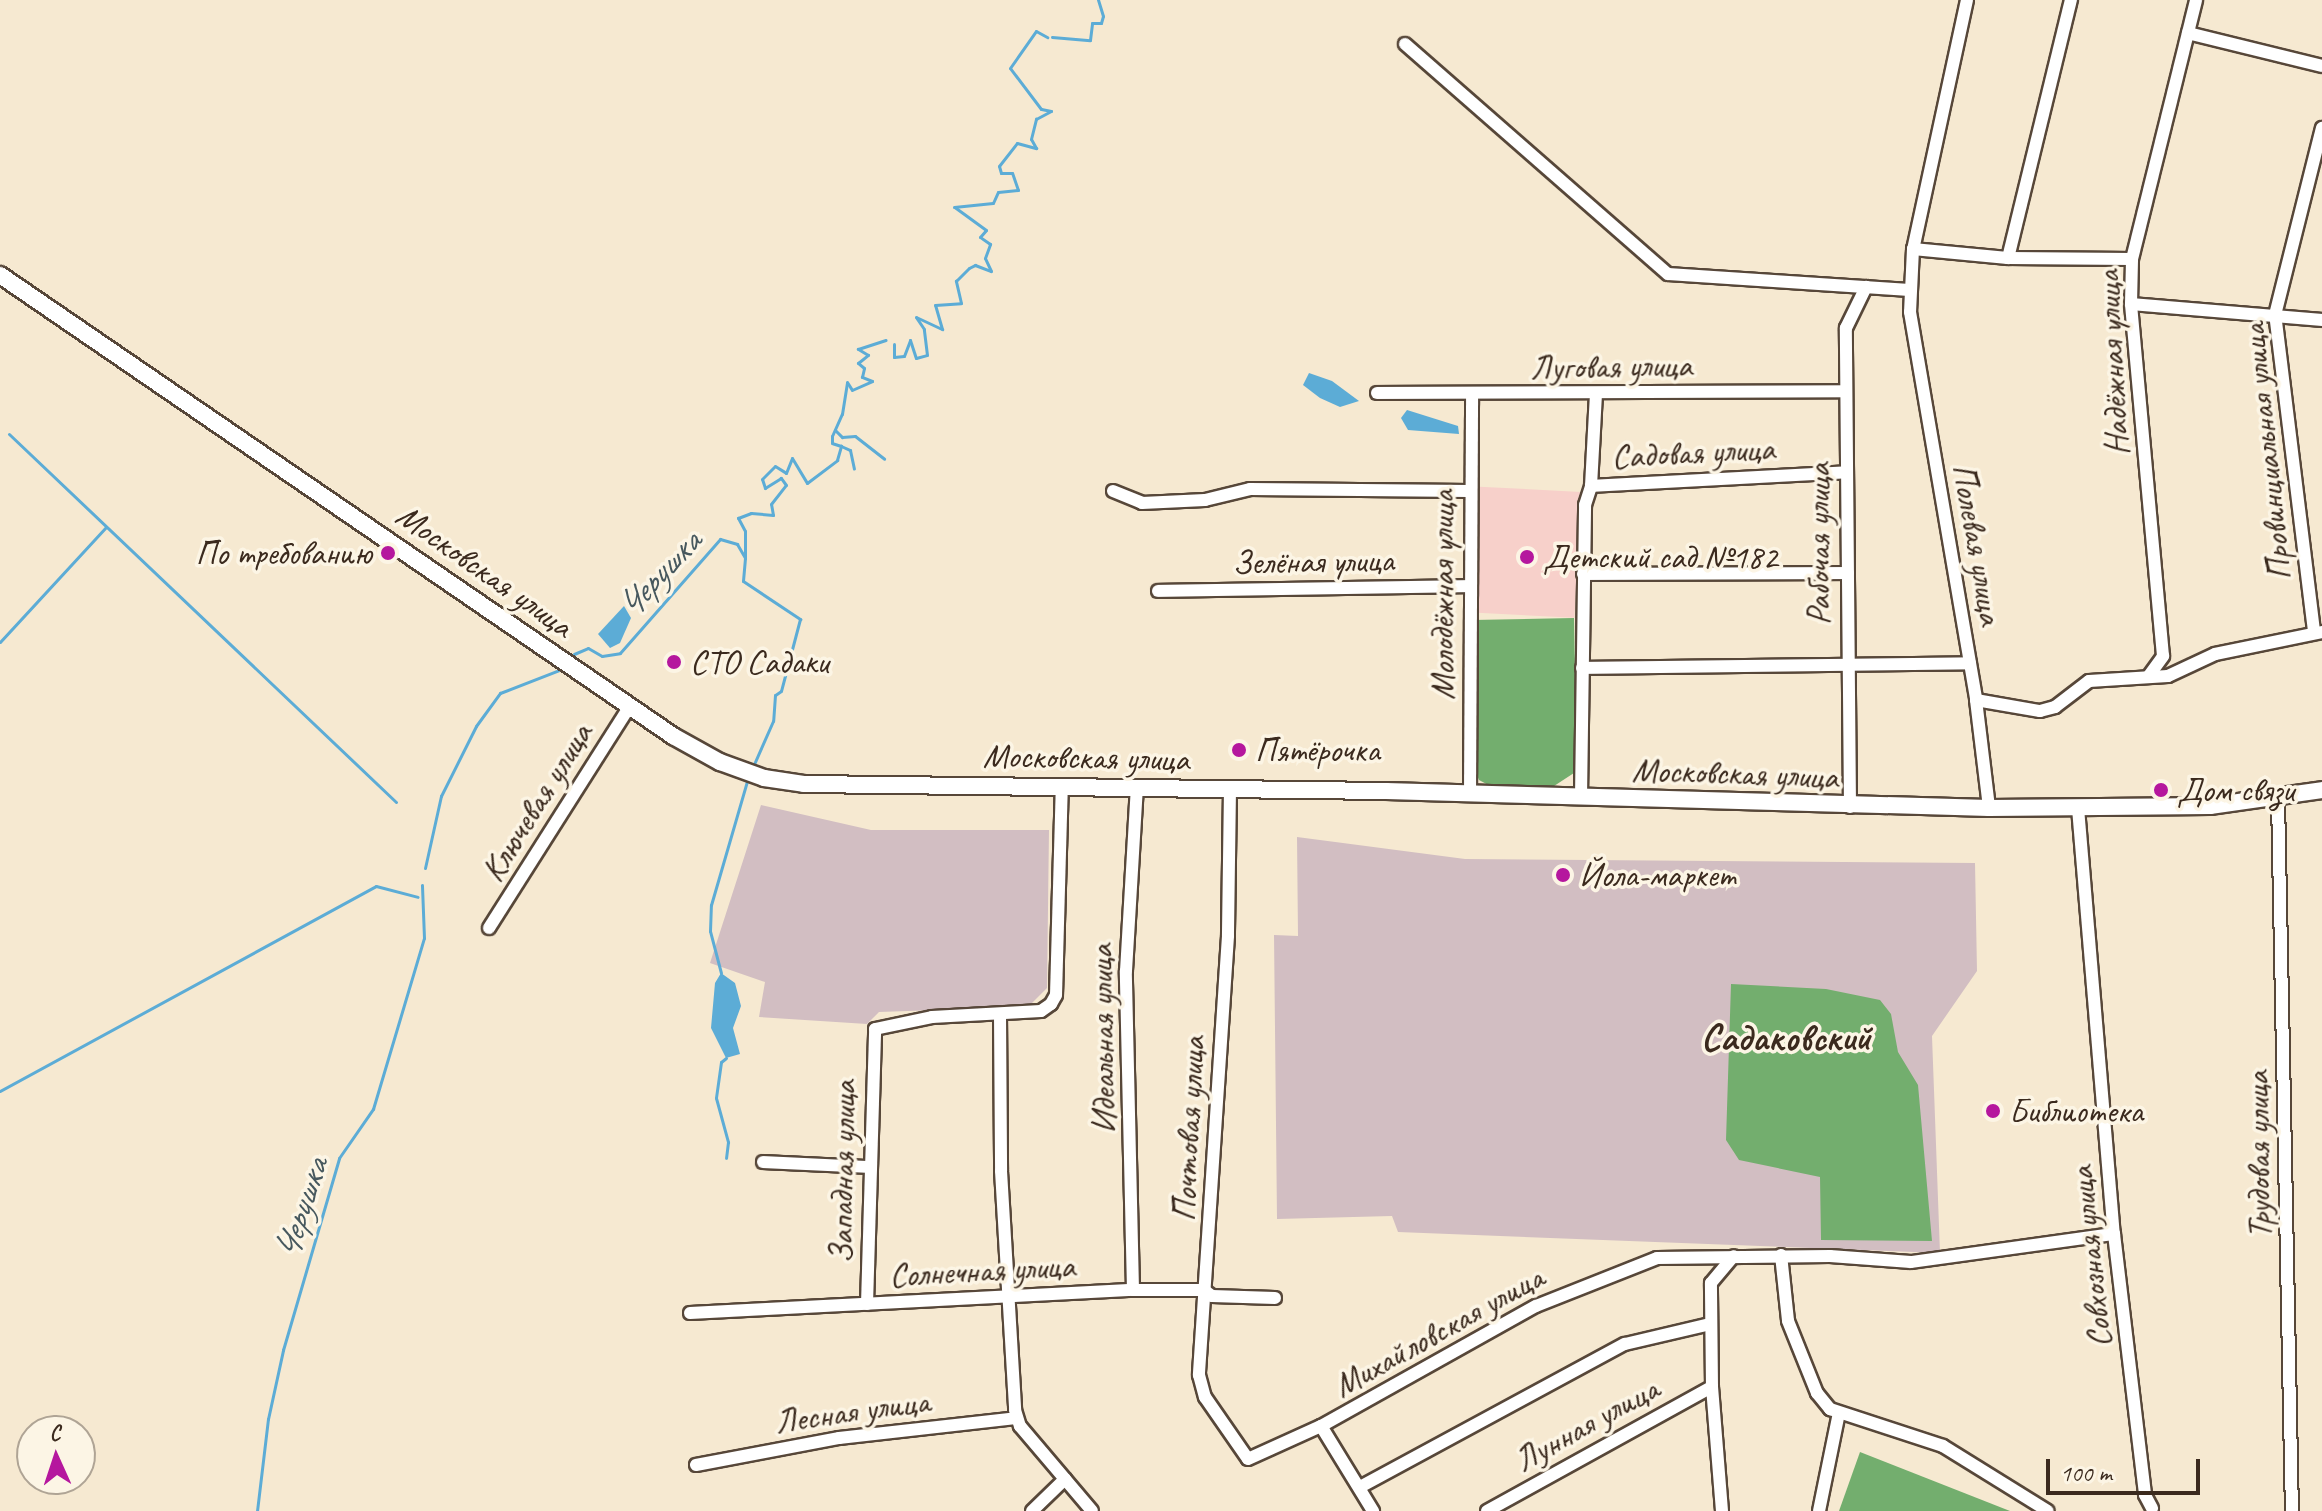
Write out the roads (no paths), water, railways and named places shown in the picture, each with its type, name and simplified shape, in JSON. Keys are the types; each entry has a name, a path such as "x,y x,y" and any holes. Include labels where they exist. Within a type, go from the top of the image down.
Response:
{"main road":[{"name":"Московская улица","path":"0,275 630,706 720,762 764,778 804,784 1470,794 1850,807 2210,806 2322,790"}],"street":[{"name":"Полевая улица","path":"1967,0 1913,249 1909,290 1976,700 1989,808"},
{"path":"2008,258 2071,0"},
{"name":"Надёжная улица","path":"2148,677 2163,656 2131,304 2132,259 2196,0"},
{"path":"2188,33 2322,66"},
{"path":"1405,44 1668,274 1909,290"},
{"name":"Провинциальная улица","path":"2318,632 2275,315 2322,128"},
{"path":"1913,249 2008,258 2132,259"},
{"name":"Рабочая улица","path":"1850,807 1845,665 1848,573 1846,328 1866,287"},
{"path":"2131,304 2322,320"},
{"name":"Луговая улица","path":"1377,393 1472,396 1845,391"},
{"path":"1581,797 1585,505 1591,486 1596,393"},
{"name":"Молодёжная улица","path":"1470,794 1469,491 1472,396"},
{"name":"Садовая улица","path":"1591,486 1846,472"},
{"path":"1113,491 1142,503 1205,500 1250,489 1469,491"},
{"path":"1583,574 1848,573"},
{"name":"Зелёная улица","path":"1158,591 1469,586"},
{"path":"1976,700 2040,711 2055,707 2089,681 2168,676 2215,654 2318,632"},
{"path":"1582,668 1970,663"},
{"name":"Ключевая улица","path":"489,928 630,706"},
{"path":"1062,786 1056,995 1041,1011 1000,1015 997,1069 1016,1418 1092,1511"},
{"name":"Идеальная улица","path":"1133,1290 1126,971 1137,787"},
{"name":"Почтовая улица","path":"1230,789 1228,936 1199,1375 1205,1397 1248,1459"},
{"name":"Трудовая улица","path":"2278,798 2292,1511"},
{"name":"Совхозная улица","path":"2078,808 2114,1234 2145,1495 2154,1510"},
{"name":"Западная улица","path":"867,1304 875,1029 885,1024 1000,1015"},
{"path":"763,1162 871,1167"},
{"name":"Михайловская улица","path":"1248,1459 1321,1426 1536,1306 1657,1258 1781,1255 1911,1262 2114,1234"},
{"path":"1722,1511 1712,1387 1711,1283 1719,1267 1734,1255"},
{"path":"1781,1255 1788,1321 1817,1393 1839,1413 1943,1446 2048,1511"},
{"name":"Солнечная улица","path":"690,1313 1133,1290 1204,1290 1212,1296 1275,1298"},
{"path":"1360,1487 1625,1344 1710,1324"},
{"name":"Лунная улица","path":"1487,1511 1712,1387"},
{"path":"1819,1511 1839,1413"},
{"name":"Лесная улица","path":"696,1465 839,1438 1016,1418"},
{"path":"1321,1426 1373,1511"},
{"path":"1032,1511 1065,1479"}],"water":[{"path":"1309,373 1332,381 1359,401 1340,407 1320,398 1303,385"},
{"path":"1407,410 1458,426 1459,434 1408,430 1401,418"},
{"path":"624,606 631,618 620,643 610,648 598,634"},
{"path":"721,973 735,983 741,1006 733,1028 740,1054 726,1058 711,1028 715,983"}],"waterway":[{"name":"Черушка","path":"1052,37 1090,40 1092,23 1101,23 1103,16 1098,0"},
{"name":"Черушка","path":"894,344 894,357 904,356 910,340 916,358 927,355 924,329 916,317 942,329 935,305 961,303 956,281 969,268 975,265 991,271 985,258 990,244 980,237 986,230 954,207 993,203 998,192 1018,190 1012,173 1001,173 999,166 1017,143 1036,148 1031,139 1036,119 1051,111 1041,109 1010,68 1036,31 1047,37"},
{"name":"Черушка","path":"574,654 588,648 602,656 620,653 720,539 737,544 745,558 745,531 738,518 751,513 773,515 771,504 786,485 781,478 765,488 762,479 775,466 786,473 792,458 807,483 837,460 841,446 832,443 832,436 842,414 847,382 852,390 872,381 862,377 864,368 858,363 868,355 858,349 886,340"},
{"path":"835,430 842,437 855,436 884,459"},
{"path":"9,434 396,802"},
{"path":"841,446 850,450 854,469"},
{"path":"0,642 106,527"},
{"path":"745,558 743,581 800,619 781,691 775,695 773,721 754,764"},
{"name":"Черушка","path":"425,868 441,796 476,726 500,693 562,669"},
{"path":"721,973 710,931 711,905 747,781"},
{"name":"Черушка","path":"257,1511 268,1419 283,1350 339,1158 373,1109 424,938 422,885"},
{"path":"0,1091 376,886 418,897"},
{"path":"726,1058 721,1062 716,1098 728,1142 726,1158"}],"place":[{"name":"По требованию","path":"388,553"},
{"name":"Детский сад №182","path":"1527,557"},
{"name":"СТО Садаки","path":"674,662"},
{"name":"Пятёрочка","path":"1239,750"},
{"name":"Дом связи","path":"2161,790"},
{"name":"Йола-маркет","path":"1563,875"},
{"name":"Библиотека","path":"1993,1111"}],"district":[{"name":"Садаковский","path":"1786,1038"}]}
